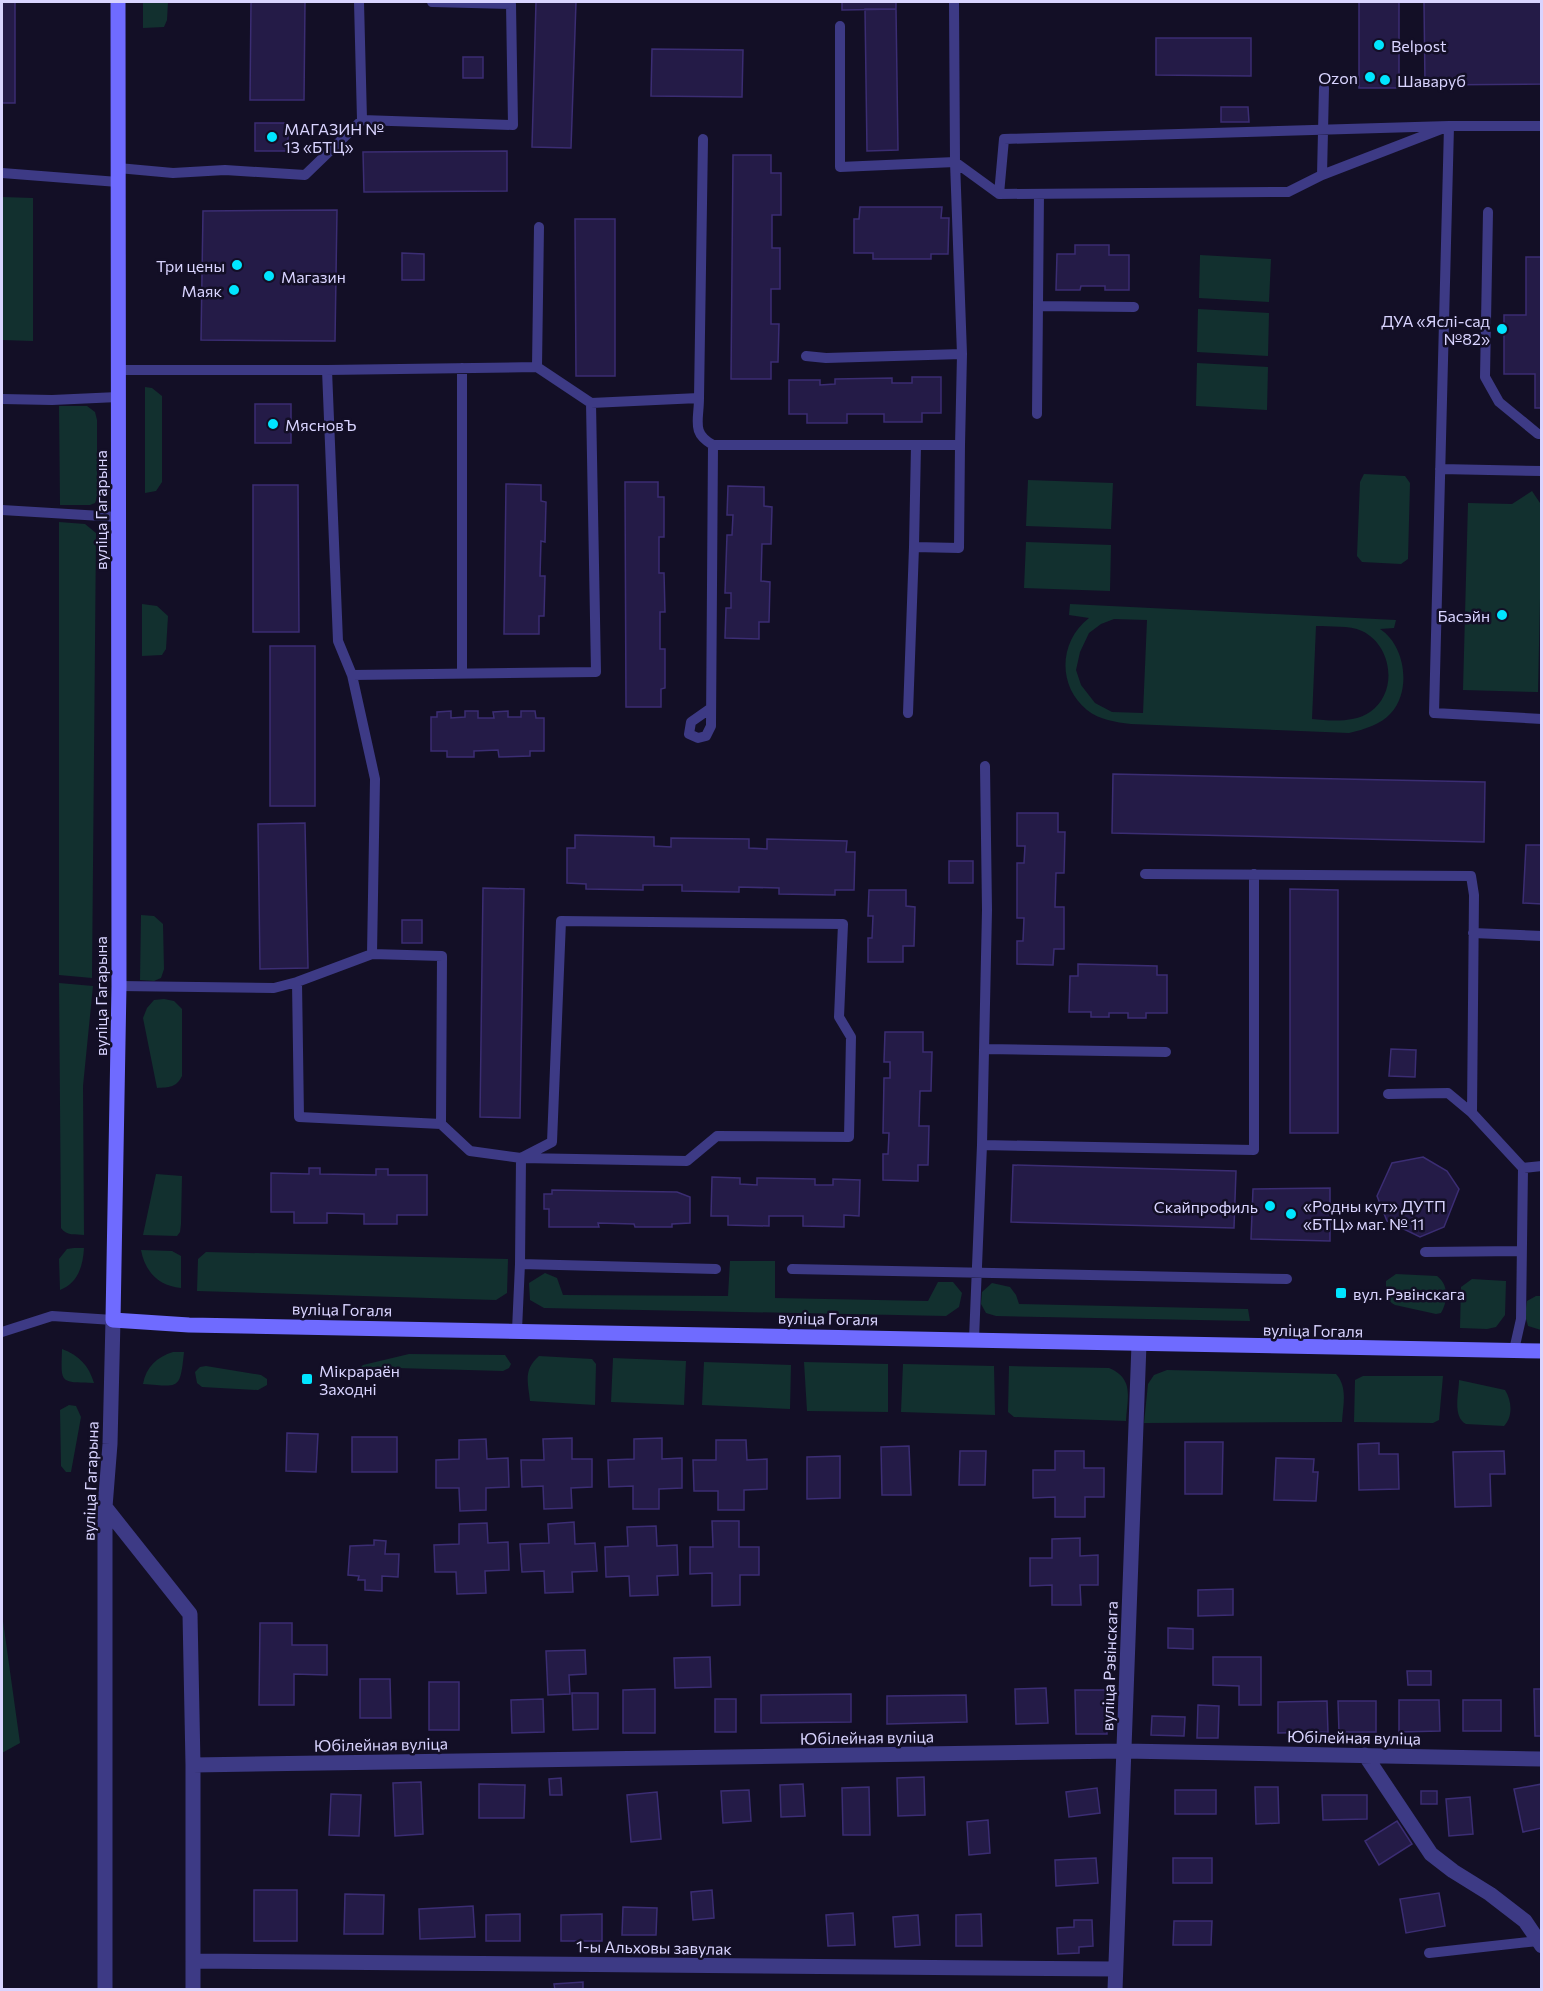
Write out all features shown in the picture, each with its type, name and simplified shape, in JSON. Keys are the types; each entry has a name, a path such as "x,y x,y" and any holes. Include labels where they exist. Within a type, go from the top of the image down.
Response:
{"main road":[{"name":"вуліца Гагарына","path":"113,1320 119,986 118,2"},
{"name":"вуліца Гогаля","path":"113,1320 189,1325 1542,1351"}],"street":[{"name":"вуліца Гагарына","path":"105,1989 105,1507 110,1444 113,1320"},
{"name":"вуліца Рэвінскага","path":"1115,1989 1139,1344"},
{"path":"105,1507 190,1614 193,1989"},
{"name":"Юбілейная вуліца","path":"193,1765 1124,1751 1542,1759"},
{"path":"1365,1755 1431,1854 1490,1894 1525,1922 1540,1944"},
{"name":"1-ы Альховы завулак","path":"193,1961 1115,1969"}],"lane":[{"path":"359,2 362,120"},
{"path":"2,173 118,175 225,170 305,175 362,120 513,125 511,4 432,2"},
{"path":"914,547 959,548 962,354 955,162 954,2"},
{"path":"840,26 840,167 955,162 999,194 1288,192 1322,175 1449,126"},
{"path":"1322,175 1324,88"},
{"path":"1449,126 1434,713 1542,718"},
{"path":"999,194 1004,139 1324,128 1542,126"},
{"path":"703,139 698,433 702,439 713,445 960,445"},
{"path":"1037,414 1039,194"},
{"path":"1488,212 1485,377 1499,402 1538,434 1542,434"},
{"path":"537,367 539,228"},
{"path":"1038,306 1134,307"},
{"path":"806,356 826,358 962,354"},
{"path":"118,370 537,367 591,403 699,398"},
{"path":"462,368 462,674"},
{"path":"327,370 338,641 352,675 375,779 372,954"},
{"path":"2,399 52,400 118,397"},
{"path":"352,675 596,672 591,403"},
{"path":"711,708 713,445"},
{"path":"908,713 916,445"},
{"path":"1440,469 1542,471"},
{"path":"2,510 118,518"},
{"path":"974,1339 982,1145 987,910 985,766"},
{"path":"1145,874 1470,876 1474,894 1472,1113"},
{"path":"982,1145 1254,1150 1254,874"},
{"path":"297,982 299,1117 441,1124 470,1151 521,1158 687,1161 717,1136 849,1137 851,1037 839,1017 843,924 561,921 552,1142 521,1158"},
{"path":"1473,933 1542,936"},
{"path":"119,986 274,988 297,982 372,954 442,956 441,1124"},
{"path":"984,1049 1166,1052"},
{"path":"1388,1094 1448,1093 1472,1113 1523,1168 1521,1319 1514,1350"},
{"path":"517,1330 521,1158"},
{"path":"1523,1168 1542,1166"},
{"path":"1425,1252 1521,1251"},
{"path":"520,1264 716,1269"},
{"path":"792,1269 1287,1279"},
{"path":"2,1332 52,1316 113,1320"},
{"path":"1429,1953 1540,1944"}],"green space":[{"path":"143,2 168,2 167,20 164,27 143,28"},
{"path":"2,197 33,198 33,341 2,340"},
{"path":"1200,255 1271,259 1269,302 1199,298"},
{"path":"1198,309 1269,313 1268,356 1197,352"},
{"path":"1197,363 1268,367 1267,410 1196,406"},
{"path":"145,387 152,388 162,396 162,482 156,491 145,493"},
{"path":"59,406 87,406 95,412 97,420 97,497 95,503 90,505 60,505"},
{"path":"1364,474 1405,476 1410,483 1408,559 1401,564 1362,562 1357,556 1360,482"},
{"path":"1028,480 1113,483 1111,529 1026,526"},
{"name":"Басэйн","path":"1532,491 1542,506 1538,692 1463,690 1468,503 1512,504"},
{"path":"59,522 85,524 96,533 92,978 59,975"},
{"path":"1026,542 1111,545 1110,591 1024,588"},
{"path":"142,604 157,606 168,616 166,649 162,655 142,656"},
{"path":"1070,604 1396,620 1394,628 1380,629 1389,636 1400,657 1403,668 1402,692 1398,703 1382,721 1349,733 1131,724 1113,721 1087,710 1070,689 1066,664 1067,651 1079,628 1089,618 1069,615","holes":["1114,619 1147,620 1143,713 1112,712 1095,703 1081,685 1076,670 1080,652 1089,633 1101,624","1316,626 1357,629 1372,638 1380,647 1388,669 1388,681 1379,703 1364,716 1334,721 1312,719"]},
{"path":"141,915 154,916 163,924 164,969 161,978 154,981 140,980"},
{"path":"59,983 93,986 83,1086 84,1235 68,1233 61,1228"},
{"path":"154,1000 174,1001 182,1009 182,1076 175,1085 157,1088 143,1018 147,1008"},
{"path":"156,1174 182,1176 181,1224 177,1236 143,1235"},
{"path":"84,1248 81,1267 71,1283 60,1290 59,1259 67,1249"},
{"path":"141,1250 172,1251 181,1256 181,1288 166,1284 154,1276 146,1265"},
{"path":"206,1252 508,1259 507,1293 496,1300 197,1291 198,1259"},
{"path":"730,1261 775,1261 775,1298 928,1301 938,1282 953,1282 962,1293 959,1307 946,1316 544,1308 530,1300 529,1283 545,1273 557,1278 563,1295 728,1296"},
{"path":"1396,1274 1437,1276 1444,1284 1446,1293 1441,1313 1436,1314 1392,1303 1387,1295 1386,1281"},
{"path":"1472,1279 1506,1281 1505,1315 1496,1327 1460,1328 1461,1287"},
{"path":"992,1283 1010,1287 1019,1304 1248,1309 1250,1321 996,1316 986,1313 981,1304 982,1292"},
{"path":"1541,1296 1541,1330 1528,1326 1525,1315 1527,1301"},
{"path":"62,1349 83,1362 94,1383 64,1379"},
{"path":"173,1352 184,1352 179,1380 164,1386 143,1384 153,1363"},
{"path":"409,1354 505,1355 511,1364 503,1371 361,1367"},
{"path":"539,1356 592,1359 596,1364 595,1405 530,1401 529,1371"},
{"path":"613,1358 686,1361 684,1405 611,1402"},
{"path":"704,1362 791,1365 790,1409 702,1405"},
{"path":"804,1362 888,1364 888,1412 807,1411"},
{"path":"903,1364 994,1366 995,1415 901,1412"},
{"path":"1009,1366 1109,1368 1123,1378 1128,1390 1126,1421 1014,1417 1008,1412"},
{"path":"200,1367 261,1375 267,1379 267,1385 258,1390 202,1387 197,1383 195,1372"},
{"path":"1167,1370 1336,1374 1343,1390 1342,1422 1144,1423 1148,1384 1154,1375"},
{"path":"1363,1376 1443,1376 1439,1420 1433,1423 1354,1422 1355,1380"},
{"path":"1459,1380 1505,1390 1511,1409 1504,1426 1466,1424 1462,1420 1458,1410"},
{"path":"69,1405 76,1406 81,1417 71,1472 66,1472 61,1466 60,1410"},
{"path":"2,1614 20,1743 2,1753"}],"building":[{"path":"2,2 15,2 15,103 2,103"},
{"path":"251,2 305,2 304,100 250,100"},
{"path":"536,2 576,2 571,148 532,147"},
{"path":"842,2 896,2 896,9 842,10"},
{"name":"Belpost","path":"1359,2 1399,2 1399,88 1359,88"},
{"path":"1424,2 1542,2 1542,84 1425,85"},
{"path":"865,9 896,9 898,150 867,151"},
{"path":"1156,38 1251,38 1251,76 1156,75"},
{"path":"652,49 743,50 742,97 651,96"},
{"path":"463,57 483,57 483,78 463,78"},
{"path":"1221,107 1248,107 1249,122 1221,122"},
{"name":"МАГАЗИН № 13 «БТЦ»","path":"255,123 288,123 288,151 255,151"},
{"path":"507,151 507,191 364,192 363,152"},
{"path":"733,155 771,155 771,173 781,173 781,215 772,215 772,248 780,248 780,289 771,289 771,324 779,324 778,362 771,362 771,379 731,379"},
{"path":"860,207 942,207 941,218 949,218 948,254 931,254 931,259 873,259 873,253 854,253 854,219 859,219"},
{"name":"Магазин","path":"337,210 335,341 201,340 203,211"},
{"path":"575,219 615,219 615,376 576,376"},
{"path":"1075,245 1109,245 1109,255 1129,255 1129,290 1105,290 1105,286 1081,286 1080,290 1056,290 1057,254 1075,254"},
{"path":"402,253 424,254 424,280 402,280"},
{"name":"ДУА «Яслі-сад №82»","path":"1526,257 1542,257 1542,408 1535,408 1535,374 1504,374 1504,315 1526,315"},
{"path":"912,377 941,377 941,413 922,413 922,422 884,422 884,414 847,414 847,423 807,423 807,414 789,414 789,380 820,380 820,385 835,384 835,379 892,378 892,383 912,383"},
{"name":"МясновЪ","path":"255,404 291,404 291,443 255,443"},
{"path":"625,482 658,482 658,497 664,497 664,537 659,537 659,573 664,573 665,612 660,612 660,649 665,649 665,688 661,689 661,707 626,707"},
{"path":"506,484 541,485 541,501 546,502 545,542 541,541 540,576 545,576 544,616 539,616 539,634 504,634"},
{"path":"253,485 298,485 299,632 253,632"},
{"path":"728,486 764,487 764,506 772,507 771,544 762,544 761,581 770,582 769,622 759,622 759,639 725,638 726,608 731,608 731,593 725,593 727,535 732,535 733,515 727,515"},
{"path":"270,646 315,646 315,806 270,806"},
{"path":"451,711 451,718 465,717 465,711 478,711 478,718 494,718 493,712 508,711 508,717 521,717 521,711 535,711 536,718 544,718 544,751 530,751 530,756 499,757 498,750 474,751 474,757 447,757 447,751 431,751 431,717 437,717 437,712"},
{"path":"1113,774 1485,782 1484,842 1112,833"},
{"path":"1017,813 1058,813 1058,832 1065,832 1064,873 1056,873 1055,907 1064,907 1064,949 1054,949 1053,965 1017,964 1017,941 1023,941 1024,918 1017,918 1017,863 1024,863 1025,846 1017,846"},
{"path":"305,823 308,968 260,969 258,824"},
{"path":"575,835 654,837 654,846 671,847 671,838 749,839 749,848 767,849 767,839 847,841 846,852 855,852 854,890 835,890 835,895 779,894 779,888 739,887 739,892 682,891 682,885 643,885 643,890 586,889 586,884 567,883 567,848 575,848"},
{"path":"1526,845 1542,845 1542,904 1523,903"},
{"path":"949,861 973,861 973,883 949,883"},
{"path":"483,888 524,889 520,1118 480,1117"},
{"path":"1290,889 1338,890 1338,1133 1290,1133"},
{"path":"869,890 906,890 906,906 915,907 914,946 903,946 903,962 868,962 868,938 872,938 873,916 868,916"},
{"path":"402,920 422,920 422,943 402,943"},
{"path":"1078,964 1157,966 1157,975 1167,975 1167,1013 1146,1013 1146,1018 1128,1018 1128,1013 1109,1013 1109,1017 1091,1017 1091,1012 1069,1012 1070,976 1078,976"},
{"path":"885,1032 923,1032 923,1052 932,1052 931,1091 920,1091 919,1126 929,1126 928,1165 918,1165 918,1181 883,1180 883,1154 888,1154 889,1133 883,1133 884,1078 890,1078 890,1062 884,1062"},
{"path":"1391,1049 1416,1050 1415,1077 1389,1076"},
{"path":"1423,1157 1447,1171 1459,1189 1444,1227 1420,1237 1387,1221 1377,1196 1392,1163"},
{"path":"1013,1165 1236,1171 1234,1228 1011,1222"},
{"path":"309,1168 320,1168 320,1174 376,1175 376,1169 388,1169 388,1175 427,1175 427,1215 397,1215 397,1224 364,1224 364,1214 327,1213 327,1223 294,1223 294,1212 271,1212 271,1173 309,1174"},
{"path":"712,1177 740,1178 740,1184 757,1185 757,1178 815,1179 815,1185 833,1185 833,1179 860,1180 859,1216 844,1215 844,1227 803,1226 803,1216 769,1216 769,1226 728,1225 728,1216 711,1216"},
{"name":"«Родны кут» ДУТП «БТЦ» маг. № 11","path":"1330,1188 1330,1241 1251,1239 1253,1189"},
{"path":"552,1190 677,1192 690,1197 690,1223 672,1224 672,1227 635,1227 634,1224 598,1223 599,1227 549,1227 549,1209 544,1209 544,1194 552,1194"},
{"path":"287,1433 318,1434 316,1472 286,1471"},
{"path":"352,1437 397,1437 397,1472 352,1472"},
{"path":"572,1438 572,1459 592,1459 592,1487 571,1488 572,1508 544,1509 543,1486 522,1487 521,1460 544,1460 543,1439"},
{"path":"662,1438 662,1459 682,1458 682,1488 659,1489 659,1509 633,1509 633,1486 609,1487 608,1460 634,1459 634,1439"},
{"path":"486,1439 487,1459 508,1458 509,1487 486,1488 486,1510 460,1511 459,1488 436,1488 436,1460 459,1459 459,1440"},
{"path":"716,1440 746,1440 747,1460 767,1459 767,1489 744,1490 744,1510 718,1510 718,1491 694,1491 693,1460 716,1460"},
{"path":"1185,1442 1223,1442 1222,1494 1185,1494"},
{"path":"1379,1443 1379,1454 1398,1454 1399,1489 1359,1490 1358,1444"},
{"path":"909,1446 911,1495 882,1495 881,1447"},
{"path":"960,1451 986,1451 985,1485 959,1485"},
{"path":"1055,1451 1084,1451 1084,1468 1104,1468 1104,1497 1085,1497 1085,1517 1055,1517 1055,1497 1033,1498 1033,1470 1055,1470"},
{"path":"1504,1451 1505,1474 1490,1474 1491,1506 1455,1507 1453,1452"},
{"path":"840,1456 840,1498 807,1499 807,1457"},
{"path":"1276,1458 1314,1459 1313,1472 1318,1472 1316,1501 1274,1500"},
{"path":"712,1521 739,1521 739,1547 759,1547 759,1575 740,1575 740,1605 712,1606 712,1573 690,1574 690,1547 713,1547"},
{"path":"574,1522 575,1544 595,1543 597,1571 572,1572 573,1592 545,1593 544,1571 522,1572 520,1544 549,1543 548,1524"},
{"path":"487,1523 488,1543 508,1542 509,1570 485,1571 486,1593 457,1594 456,1572 435,1572 434,1545 459,1544 459,1524"},
{"path":"656,1526 657,1546 677,1545 678,1575 657,1576 658,1595 630,1596 629,1576 606,1577 605,1547 628,1546 627,1527"},
{"path":"1080,1538 1080,1556 1098,1555 1098,1585 1080,1585 1081,1605 1052,1605 1052,1585 1030,1586 1030,1558 1052,1558 1052,1539"},
{"path":"374,1540 386,1541 385,1554 399,1554 398,1577 382,1576 382,1591 365,1590 365,1580 358,1580 359,1576 348,1575 350,1546 374,1545"},
{"path":"1233,1589 1233,1615 1198,1616 1198,1590"},
{"path":"260,1623 292,1623 292,1645 327,1645 327,1675 294,1674 294,1705 259,1705"},
{"path":"1168,1628 1193,1629 1193,1649 1168,1648"},
{"path":"585,1650 586,1674 569,1675 570,1694 548,1695 546,1651"},
{"path":"710,1657 711,1687 675,1688 674,1658"},
{"path":"1213,1657 1261,1657 1261,1705 1239,1705 1239,1686 1213,1685"},
{"path":"1407,1671 1431,1671 1431,1685 1408,1685"},
{"path":"360,1679 390,1679 391,1718 360,1718"},
{"path":"429,1682 459,1682 459,1730 429,1730"},
{"path":"1046,1688 1048,1723 1016,1724 1015,1689"},
{"path":"655,1689 655,1733 623,1733 623,1690"},
{"path":"1534,1689 1542,1689 1542,1736 1535,1736"},
{"path":"1075,1690 1106,1690 1107,1734 1076,1734"},
{"path":"572,1693 598,1693 598,1729 573,1730"},
{"path":"851,1694 851,1722 761,1723 761,1695"},
{"path":"966,1695 967,1722 887,1724 887,1696"},
{"path":"543,1699 544,1732 512,1733 511,1700"},
{"path":"715,1699 736,1699 736,1732 715,1732"},
{"path":"1399,1700 1439,1700 1440,1731 1399,1732"},
{"path":"1463,1700 1501,1700 1501,1731 1463,1731"},
{"path":"1327,1701 1328,1732 1278,1733 1278,1702"},
{"path":"1338,1701 1376,1701 1376,1732 1339,1732"},
{"path":"1198,1705 1219,1706 1218,1738 1197,1738"},
{"path":"1152,1716 1185,1717 1184,1736 1151,1735"},
{"path":"924,1777 925,1815 898,1816 897,1778"},
{"path":"561,1778 562,1795 550,1795 549,1779"},
{"path":"421,1782 423,1834 395,1836 393,1783"},
{"path":"479,1784 525,1785 524,1818 479,1818"},
{"path":"803,1784 805,1816 781,1817 780,1785"},
{"path":"1542,1784 1542,1828 1523,1832 1514,1789"},
{"path":"869,1787 870,1835 843,1835 842,1788"},
{"path":"1255,1787 1278,1787 1279,1823 1256,1824"},
{"path":"1097,1788 1100,1813 1069,1817 1066,1792"},
{"path":"749,1790 751,1821 723,1823 721,1791"},
{"path":"1175,1790 1216,1790 1216,1814 1175,1814"},
{"path":"1421,1791 1437,1791 1437,1804 1421,1804"},
{"path":"657,1792 661,1839 631,1842 627,1795"},
{"path":"331,1794 361,1795 359,1836 329,1835"},
{"path":"1322,1795 1367,1795 1367,1819 1323,1820"},
{"path":"1470,1797 1473,1834 1449,1836 1446,1799"},
{"path":"988,1820 990,1853 969,1855 967,1822"},
{"path":"1397,1821 1412,1844 1379,1865 1365,1841"},
{"path":"1096,1858 1098,1883 1056,1886 1055,1860"},
{"path":"1173,1858 1212,1858 1212,1883 1173,1883"},
{"path":"254,1890 297,1890 297,1941 254,1941"},
{"path":"712,1890 714,1918 693,1920 691,1892"},
{"path":"1439,1893 1445,1926 1406,1933 1400,1899"},
{"path":"345,1894 384,1895 383,1934 344,1934"},
{"path":"473,1906 475,1937 420,1939 419,1909"},
{"path":"623,1907 657,1908 656,1935 622,1935"},
{"path":"853,1913 855,1945 828,1946 826,1915"},
{"path":"520,1914 520,1941 486,1941 486,1915"},
{"path":"602,1914 602,1941 561,1941 561,1915"},
{"path":"981,1914 982,1946 956,1946 956,1915"},
{"path":"918,1915 920,1945 895,1947 893,1917"},
{"path":"1074,1920 1092,1920 1093,1946 1079,1947 1079,1953 1058,1954 1057,1928 1074,1927"},
{"path":"1174,1921 1212,1921 1211,1945 1173,1945"},
{"path":"583,1982 583,1990 555,1990 554,1984"}],"place":[{"name":"Belpost","path":"1379,45"},
{"name":"Ozon","path":"1370,77"},
{"name":"Шаваруб","path":"1385,80"},
{"name":"МАГАЗИН № 13 «БТЦ»","path":"272,137"},
{"name":"Три цены","path":"237,265"},
{"name":"Магазин","path":"269,276"},
{"name":"Маяк","path":"234,290"},
{"name":"ДУА «Яслі-сад №82»","path":"1502,329"},
{"name":"МясновЪ","path":"273,424"},
{"name":"Басэйн","path":"1502,615"},
{"name":"Скайпрофиль","path":"1270,1206"},
{"name":"«Родны кут» ДУТП «БТЦ» маг. № 11","path":"1291,1214"},
{"name":"вул. Рэвінскага","path":"1341,1293"},
{"name":"Мікрараён Заходні","path":"307,1379"}]}
